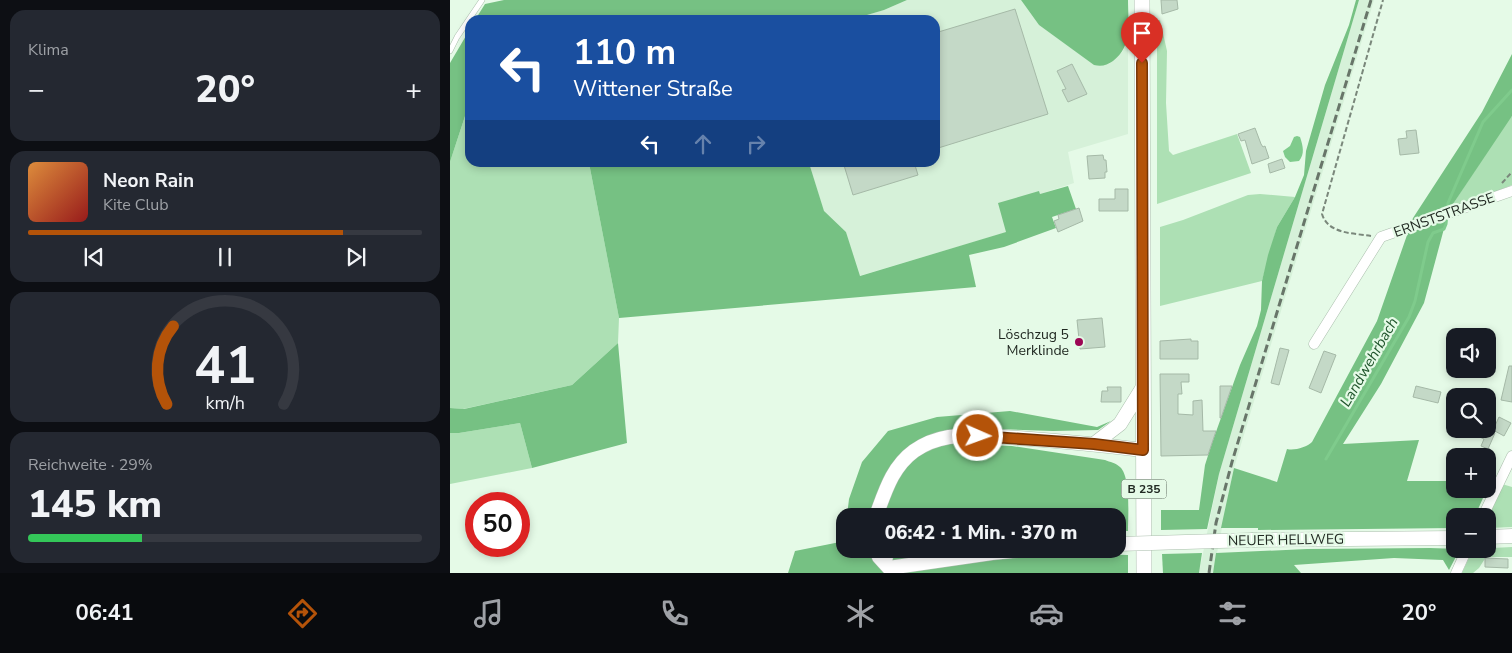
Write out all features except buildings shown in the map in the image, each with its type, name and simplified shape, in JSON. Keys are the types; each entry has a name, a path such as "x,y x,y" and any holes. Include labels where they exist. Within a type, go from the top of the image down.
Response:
{"main road":[{"name":"B 235","path":"1142,0 1144,573"},
{"path":"1094,444 1120,424 1143,387"},
{"path":"879,508 891,478 914,451 932,442 947,438 994,436 1143,450"},
{"path":"884,496 886,508"},
{"path":"1496,537 1512,536"},
{"name":"NEUER HELLWEG","path":"1126,544 1253,540 1446,538"},
{"path":"880,558 889,568 958,558"}],"street":[{"name":"ERNSTSTRASSE","path":"1314,344 1381,238 1512,191"},
{"path":"1487,508 1512,456"},
{"path":"1456,573 1463,558"}],"lane":[{"path":"471,15 482,0"},
{"path":"450,51 465,24"},
{"path":"889,568 891,558"}],"path":[{"path":"1381,238 1333,229 1324,221 1322,214 1383,0"}],"shaded area":[{"path":"504,0 907,0 867,15 478,15 485,4"},
{"path":"907,0 1021,0 1039,25 1091,62 1109,64 1122,52 1128,41 1128,134 1068,152 1074,183 1040,194 1039,191 1007,232 859,276 846,232 824,212 810,167 940,167 940,15 867,15"},
{"path":"1021,0 1128,0 1129,25 1127,41 1124,48 1113,61 1102,66 1094,65 1039,25"},
{"path":"1356,0 1359,0 1219,474 1207,529 1161,530 1161,510 1199,510 1205,465 1240,365 1257,326 1261,310 1262,281 1268,255 1277,227 1295,197 1304,175 1306,151 1325,85 1349,25"},
{"path":"1359,0 1374,0 1234,468 1213,573 1199,573 1219,474"},
{"path":"1160,20 1167,51 1166,103 1169,151 1173,155 1237,134 1251,173 1157,204 1157,21"},
{"path":"465,38 465,116 450,162 450,63"},
{"path":"1512,54 1512,116 1449,210 1424,303 1381,384 1343,444 1419,440 1407,481 1446,481 1446,498 1483,498 1479,508 1446,508 1446,528 1258,530 1258,528 1221,528 1234,468 1277,482 1287,449 1300,448 1312,442 1377,321 1413,218 1482,112"},
{"path":"465,116 465,167 590,167 619,318 618,343 572,385 463,409 450,408 450,162"},
{"path":"1512,116 1512,185 1449,210 1506,123"},
{"path":"1294,137 1300,137 1302,144 1302,156 1299,161 1290,162 1285,157 1283,151 1290,146"},
{"path":"590,167 810,167 824,211 846,232 860,276 1006,232 998,203 1039,191 1040,194 1068,186 1076,209 1052,217 1056,228 1004,247 969,255 976,287 619,318"},
{"path":"1260,194 1295,197 1277,227 1262,281 1160,306 1160,227 1248,195"},
{"path":"618,343 627,443 532,468 520,423 450,433 450,408 464,409 572,385"},
{"path":"1010,411 1097,427 1111,421 1098,430 1053,431 964,428 948,430 957,444 1012,446 1105,460 1117,464 1124,472 1126,479 1128,531 1126,531 1126,508 848,508 849,499 862,462 888,431 937,417"},
{"path":"520,423 532,468 450,484 450,433"},
{"path":"1502,484 1512,487 1512,527 1496,528 1496,508 1492,508"},
{"path":"836,543 836,558 1126,558 1126,555 1128,555 1128,573 788,573 795,551"},
{"path":"1512,547 1512,557 1496,557 1496,548"},
{"path":"1307,549 1446,549 1446,558 1455,558 1449,570 1443,560 1394,558 1294,565 1301,573 1213,573 1216,553"},
{"path":"1202,553 1199,573 1163,573 1162,554"},
{"path":"1469,558 1485,558 1473,573 1462,573"}],"waterway":[{"name":"Landwehrbach","path":"1326,459 1409,317 1415,301 1428,242 1433,233 1444,229 1448,203 1483,122 1512,90"}],"railway":[{"path":"1209,573 1216,523 1232,462 1371,0"}],"place":[{"name":"Löschzug 5 Merklinde","path":"1079,342"}],"route":[{"path":"978,436 1094,444 1143,450 1142,63"}]}
